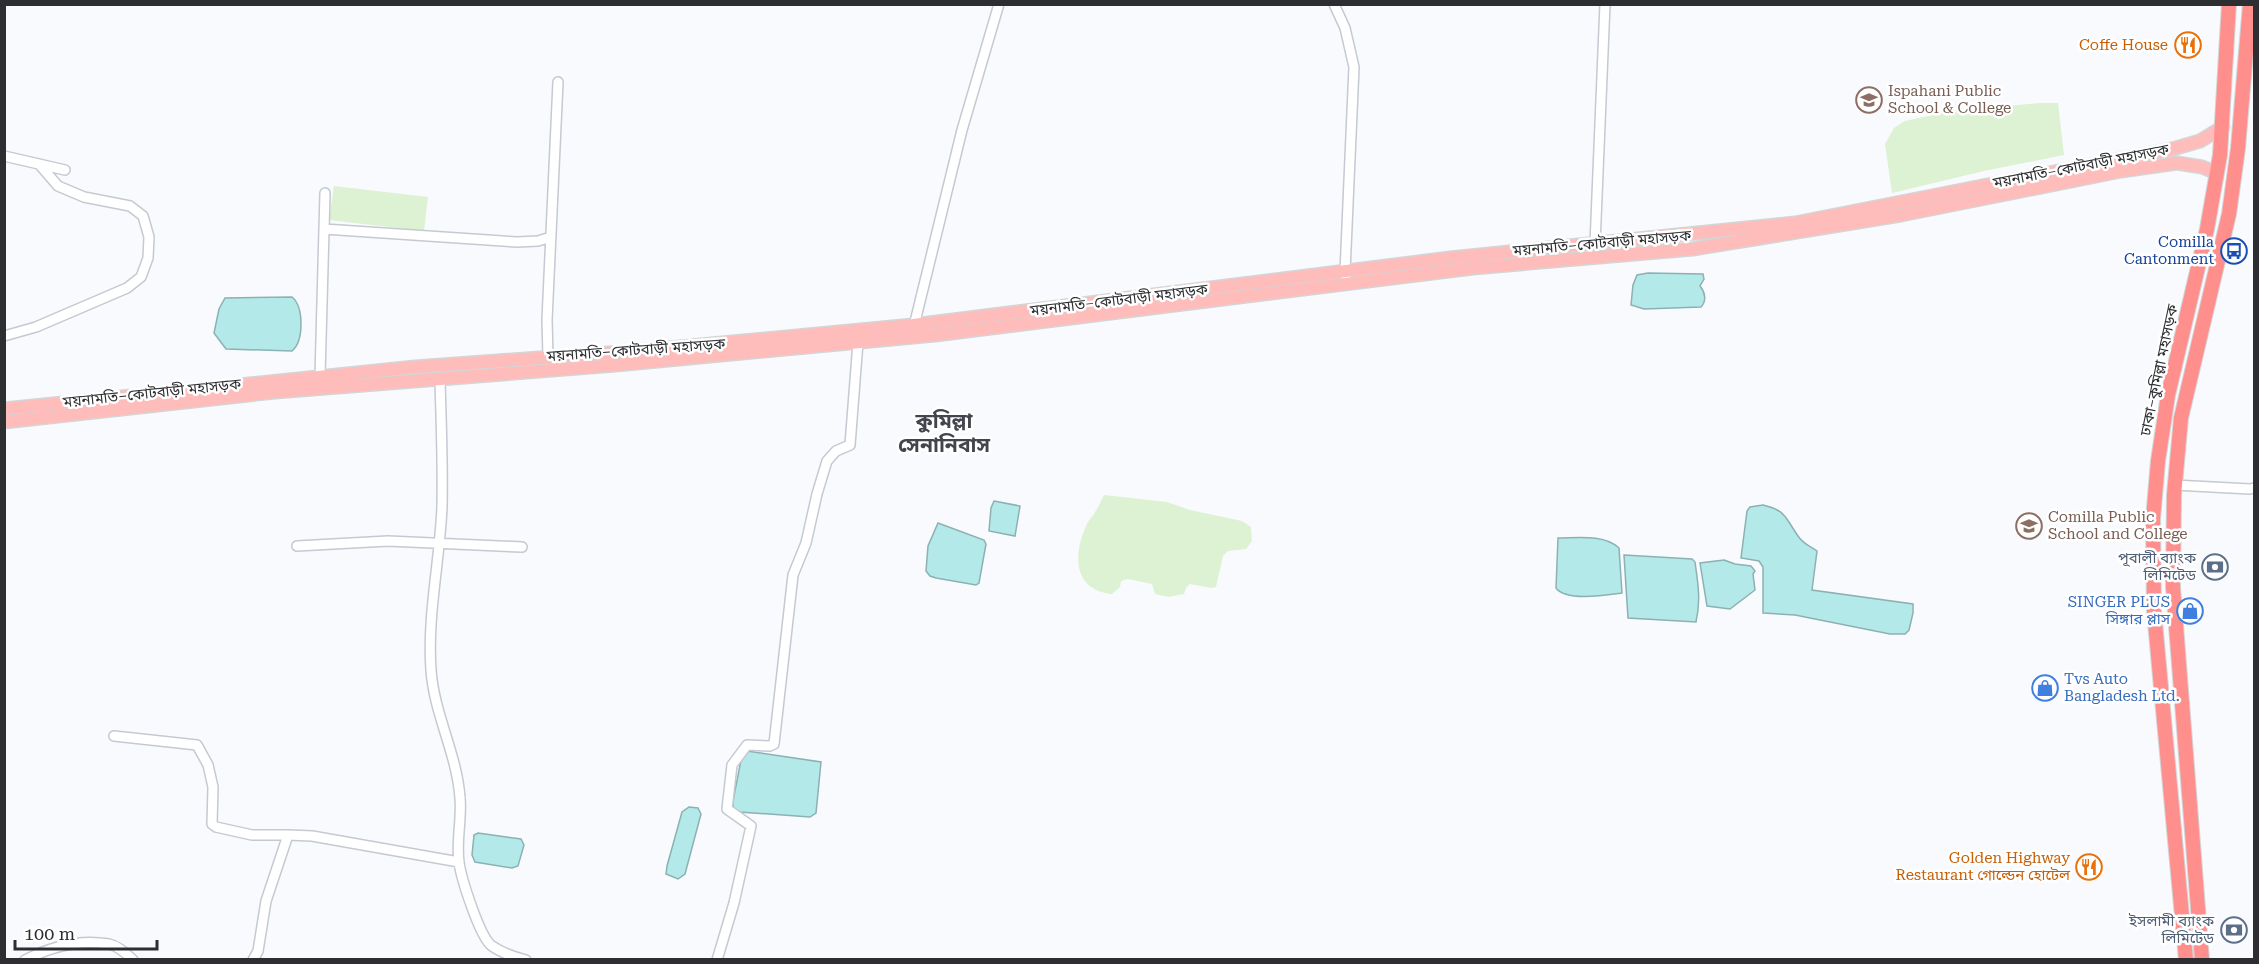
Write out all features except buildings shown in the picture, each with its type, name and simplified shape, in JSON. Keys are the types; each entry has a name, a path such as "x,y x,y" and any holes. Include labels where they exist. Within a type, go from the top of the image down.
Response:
{"highway":[{"name":"ঢাকা–কুমিল্লা মহাসড়ক","path":"2186,960 2154,611 2153,519 2166,404 2207,229 2217,173 2223,127 2229,4"},
{"path":"2202,960 2173,586 2174,485 2181,418 2229,214 2238,148 2250,4"}],"main road":[{"name":"ময়নামতি–কোটবাড়ী মহাসড়ক","path":"4,409 320,376 754,341 913,331 1346,278 1693,249 2176,148 2200,141 2223,127"},
{"name":"ময়নামতি–কোটবাড়ী মহাসড়ক","path":"1346,278 1450,258 1796,228 2177,163 2202,167 2217,173"},
{"name":"ময়নামতি–কোটবাড়ী মহাসড়ক","path":"4,422 275,392 858,342 913,331"}],"street":[{"path":"913,331 962,130 999,4"},
{"path":"1334,4 1345,28 1354,67 1346,278"},
{"path":"1595,244 1605,4"},
{"path":"548,357 558,81"},
{"path":"4,156 65,170"},
{"path":"4,336 36,327 127,288 141,277 148,258 149,237 143,216 130,206 84,197 58,186 39,164"},
{"path":"320,376 325,193"},
{"path":"324,229 517,242 538,241 551,237"},
{"path":"717,960 734,903 751,826 727,809 732,765 747,745 770,746 774,744 793,575 806,543 827,462 836,452 850,445 858,342"},
{"path":"440,379 442,507 432,596 431,669 435,698 452,749 460,798 459,862 466,889 482,931 490,945 514,957 526,960"},
{"path":"2174,485 2254,488"},
{"path":"297,546 388,541 522,547"},
{"path":"114,736 197,745 208,765 213,787 212,824 216,827 252,835 312,836 459,862"},
{"path":"253,960 258,951 266,901 288,835"},
{"path":"25,960 46,949 77,944 110,944 124,951 133,960"}],"green space":[{"path":"2058,103 2064,155 1892,193 1885,144 1894,128 1905,121 1952,111"},
{"path":"334,186 428,197 424,231 329,220"},
{"path":"1104,495 1167,502 1190,510 1242,521 1251,527 1252,541 1246,549 1228,551 1223,556 1216,587 1190,584 1184,594 1169,597 1155,594 1152,584 1128,579 1121,581 1120,587 1112,594 1099,591 1083,578 1078,558 1082,535"}],"water":[{"path":"1648,273 1703,274 1704,279 1700,286 1705,296 1703,305 1701,307 1644,309 1631,305 1633,285 1637,275"},
{"path":"292,297 299,308 301,324 299,340 292,351 226,349 214,333 219,309 225,298"},
{"path":"994,501 1020,506 1015,536 989,531 991,508"},
{"path":"1763,505 1781,513 1802,541 1817,551 1812,590 1913,604 1909,630 1905,634 1890,634 1795,615 1763,613 1763,567 1759,561 1741,558 1747,511 1750,507"},
{"path":"938,523 984,540 986,544 979,583 976,585 936,578 930,576 926,571 928,546"},
{"path":"1558,538 1598,539 1619,548 1622,593 1577,596 1568,595 1556,588"},
{"path":"1624,555 1692,559 1695,562 1698,592 1696,622 1628,618"},
{"path":"1724,560 1751,566 1755,571 1753,574 1755,590 1730,609 1707,606 1700,563"},
{"path":"747,751 821,762 816,813 810,817 739,812 733,807 741,760"},
{"path":"689,807 698,808 701,814 685,874 678,879 666,874 667,866 682,812"},
{"path":"478,833 521,839 524,845 518,866 512,868 475,862 472,855 474,835"}],"place":[{"name":"Coffe House","path":"2188,45"},
{"name":"Ispahani Public School & College","path":"1869,100"},
{"name":"Comilla Cantonment","path":"2234,251"},
{"name":"Comilla Public School and College","path":"2029,526"},
{"name":"পূবালী ব্যাংক লিমিটেড","path":"2215,567"},
{"name":"SINGER PLUS সিঙ্গার প্লাস","path":"2190,611"},
{"name":"Tvs Auto Bangladesh Ltd.","path":"2045,688"},
{"name":"Golden Highway Restaurant গোল্ডেন হোটেল","path":"2089,867"},
{"name":"ইসলামী ব্যাংক লিমিটেড","path":"2234,930"}],"district":[{"name":"কুমিল্লা সেনানিবাস","path":"944,433"}]}
